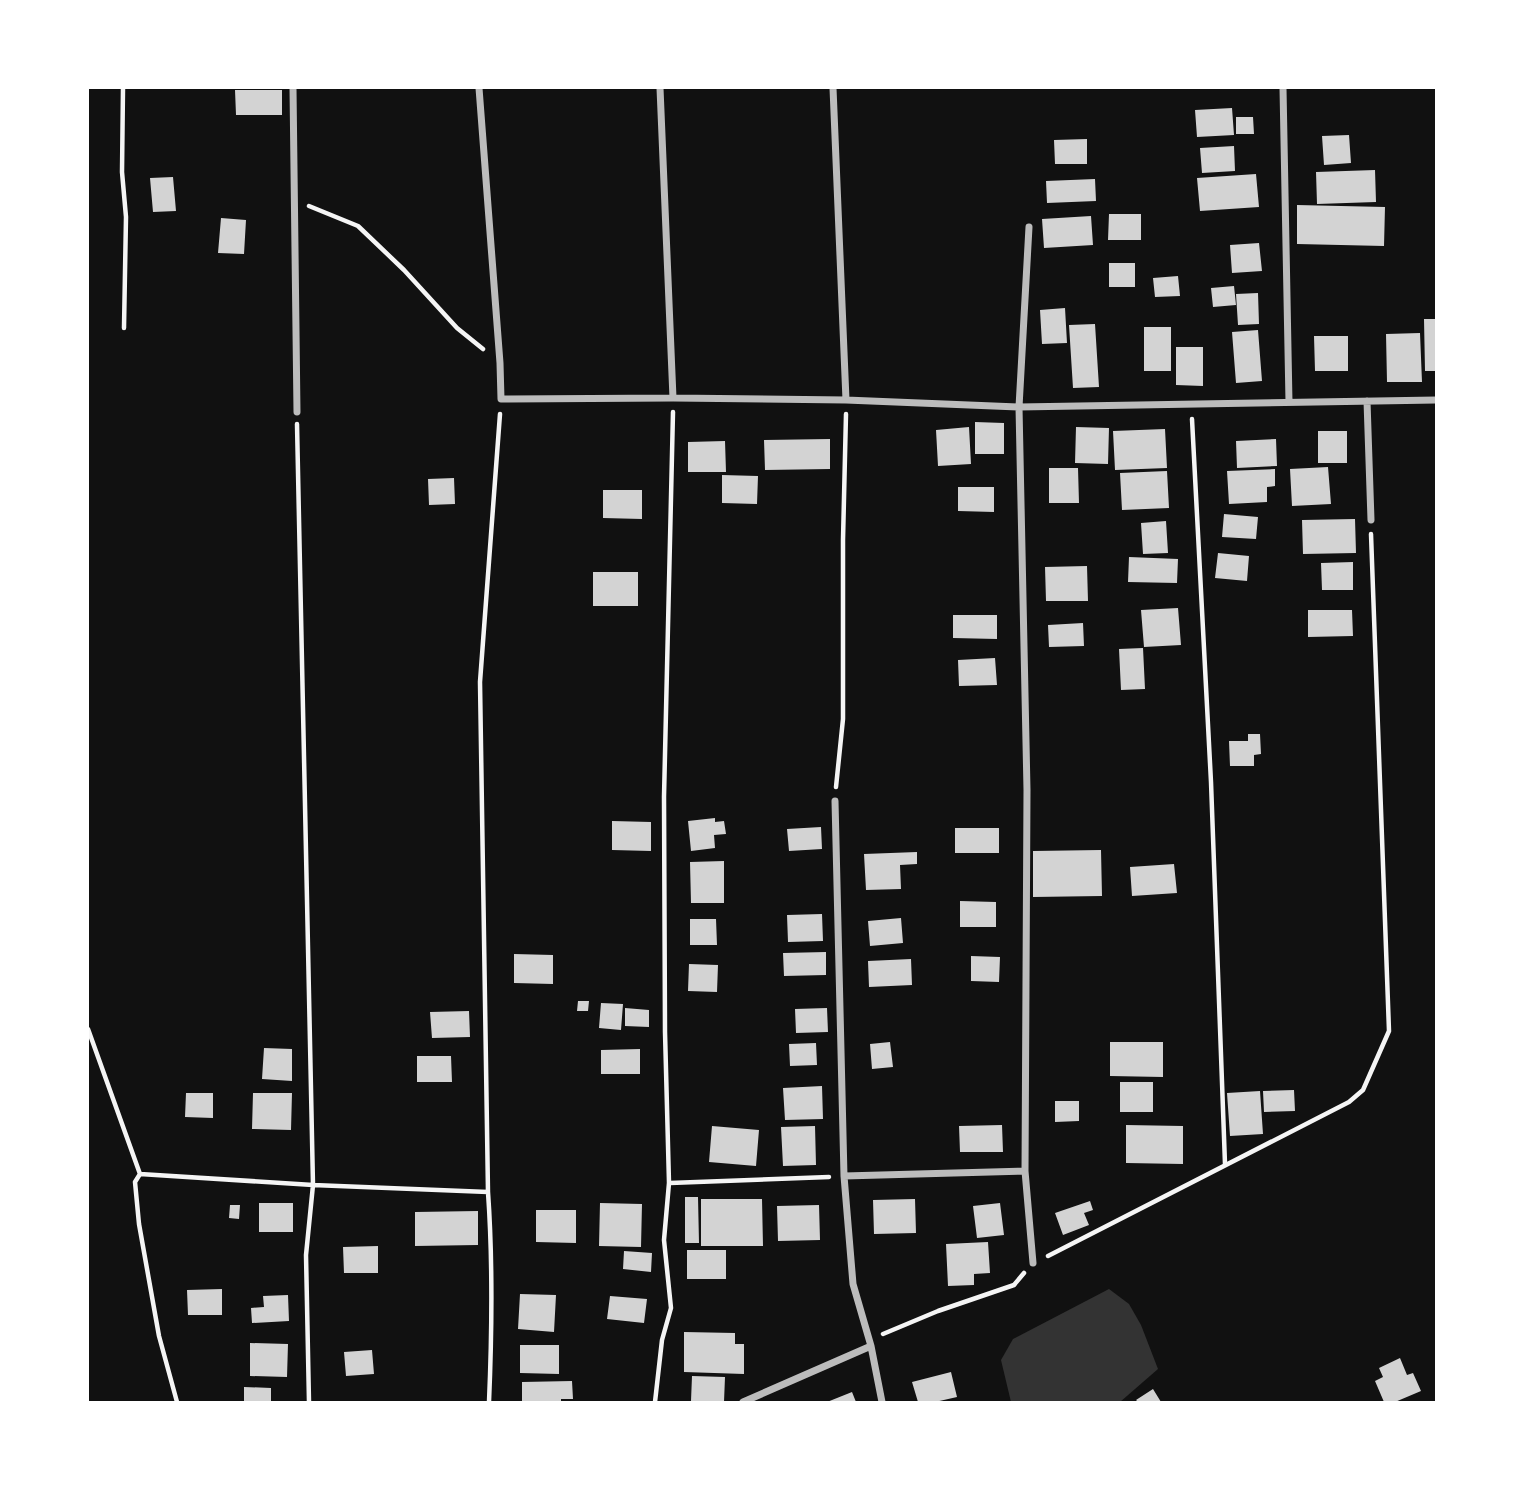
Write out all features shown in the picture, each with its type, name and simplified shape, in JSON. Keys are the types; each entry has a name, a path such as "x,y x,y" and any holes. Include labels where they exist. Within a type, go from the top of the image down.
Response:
{"street":[{"path":"293,88 297,412"},
{"path":"479,88 501,399 846,400 1019,407 1437,400"},
{"path":"660,88 673,398"},
{"path":"833,88 846,400"},
{"path":"1283,88 1289,402"},
{"path":"1029,227 1019,407 1027,790 1025,1171 1033,1263"},
{"path":"1367,401 1371,520"},
{"path":"835,801 844,1176 853,1284 871,1346 882,1402"},
{"path":"844,1176 1025,1171"},
{"path":"743,1402 871,1346"}],"path":[{"path":"123,88 121,172 126,217 124,328"},
{"path":"295,200 358,226 404,270 457,328 500,363"},
{"path":"655,1402 662,1340 671,1308 664,1240 669,1183 664,1032 664,797 673,398"},
{"path":"489,1402 492,1311 480,682 501,399"},
{"path":"835,801 843,719 846,400"},
{"path":"1192,404 1211,782 1225,1164 1349,1102 1363,1090 1389,1031 1371,520"},
{"path":"297,412 313,1185 306,1255 309,1402"},
{"path":"88,1029 140,1174"},
{"path":"140,1174 488,1192"},
{"path":"140,1174 135,1182 139,1223 159,1336 177,1402"},
{"path":"669,1183 844,1176"}],"shaded area":[{"path":"1109,1289 1129,1304 1141,1325 1158,1369 1120,1402 1011,1402 1001,1360 1013,1339"}],"building":[{"path":"235,90 282,90 282,115 236,115"},
{"path":"1232,108 1234,135 1197,137 1195,110"},
{"path":"1236,117 1253,117 1254,134 1236,134"},
{"path":"1349,135 1351,163 1324,165 1322,136"},
{"path":"1087,139 1087,164 1055,164 1054,140"},
{"path":"1234,146 1235,171 1202,173 1200,148"},
{"path":"1375,170 1376,202 1317,204 1316,172"},
{"path":"1256,174 1259,207 1200,211 1197,178"},
{"path":"173,177 176,211 153,212 150,178"},
{"path":"1095,179 1096,201 1047,203 1046,181"},
{"path":"1297,205 1385,207 1384,246 1297,244"},
{"path":"1109,214 1141,214 1141,240 1108,240"},
{"path":"1091,216 1093,245 1044,248 1042,219"},
{"path":"221,218 246,220 244,254 218,253"},
{"path":"1259,243 1262,271 1232,273 1230,245"},
{"path":"1109,263 1135,263 1135,287 1109,287"},
{"path":"1178,276 1180,296 1155,297 1153,278"},
{"path":"1234,286 1236,305 1213,307 1211,288"},
{"path":"1258,293 1259,324 1238,325 1236,294"},
{"path":"1065,308 1067,343 1042,344 1040,310"},
{"path":"1424,319 1436,319 1436,371 1425,371"},
{"path":"1095,324 1099,387 1073,388 1069,325"},
{"path":"1144,327 1171,327 1171,371 1144,371"},
{"path":"1258,330 1262,381 1236,383 1232,332"},
{"path":"1420,333 1422,382 1387,382 1386,334"},
{"path":"1314,336 1348,336 1348,371 1315,371"},
{"path":"1176,347 1203,347 1203,386 1176,385"},
{"path":"975,422 1004,423 1004,454 975,454"},
{"path":"969,427 971,464 938,466 936,430"},
{"path":"1076,427 1109,428 1108,464 1075,463"},
{"path":"1165,429 1167,468 1115,470 1113,431"},
{"path":"1318,431 1347,431 1347,463 1318,463"},
{"path":"830,439 830,469 765,470 764,440"},
{"path":"1276,439 1277,466 1237,468 1236,441"},
{"path":"725,441 726,472 688,472 688,442"},
{"path":"1328,467 1331,504 1292,506 1290,469"},
{"path":"1049,468 1078,468 1079,503 1049,503"},
{"path":"1275,469 1275,486 1267,487 1267,502 1229,504 1227,471"},
{"path":"1167,471 1169,508 1122,510 1120,473"},
{"path":"722,475 758,476 757,504 722,503"},
{"path":"454,478 455,504 429,505 428,479"},
{"path":"958,487 994,487 994,512 958,511"},
{"path":"603,490 642,490 642,519 603,518"},
{"path":"1224,514 1258,517 1256,539 1222,537"},
{"path":"1355,519 1356,553 1303,554 1302,520"},
{"path":"1166,521 1168,553 1143,554 1141,523"},
{"path":"1218,553 1249,556 1247,581 1215,578"},
{"path":"1129,557 1178,559 1177,583 1128,582"},
{"path":"1353,562 1353,590 1322,590 1321,563"},
{"path":"1087,566 1088,601 1046,601 1045,567"},
{"path":"593,572 638,572 638,606 593,606"},
{"path":"1178,608 1181,645 1144,647 1141,610"},
{"path":"1308,610 1352,610 1353,636 1308,637"},
{"path":"953,615 997,615 997,639 953,638"},
{"path":"1083,623 1084,646 1049,647 1048,625"},
{"path":"1143,648 1145,689 1121,690 1119,649"},
{"path":"995,658 997,685 959,686 958,660"},
{"path":"1248,734 1260,734 1261,754 1254,755 1254,766 1230,766 1229,741 1248,741"},
{"path":"715,818 715,822 724,821 726,834 714,835 715,848 691,851 688,821"},
{"path":"612,821 651,822 651,851 612,850"},
{"path":"821,827 822,849 789,851 787,829"},
{"path":"955,828 999,828 999,853 955,853"},
{"path":"1101,850 1102,896 1033,897 1033,851"},
{"path":"917,852 917,864 900,865 901,889 866,890 864,854"},
{"path":"724,861 724,903 691,903 690,862"},
{"path":"1174,864 1177,893 1132,896 1130,867"},
{"path":"960,901 996,902 996,927 960,927"},
{"path":"822,914 823,941 788,942 787,915"},
{"path":"901,918 903,943 870,946 868,921"},
{"path":"690,919 716,919 717,945 690,945"},
{"path":"826,952 826,975 784,976 783,953"},
{"path":"514,954 553,955 553,984 514,983"},
{"path":"971,956 1000,957 999,982 971,981"},
{"path":"911,959 912,985 869,987 868,961"},
{"path":"689,964 718,965 717,992 688,991"},
{"path":"578,1001 589,1001 588,1011 577,1011"},
{"path":"601,1003 623,1004 621,1030 599,1028"},
{"path":"625,1008 649,1010 649,1027 625,1026"},
{"path":"827,1008 828,1032 796,1033 795,1009"},
{"path":"469,1011 470,1037 432,1038 430,1012"},
{"path":"890,1042 893,1067 872,1069 870,1044"},
{"path":"1110,1042 1163,1042 1163,1077 1110,1076"},
{"path":"816,1043 817,1065 790,1066 789,1044"},
{"path":"264,1048 292,1049 292,1081 262,1079"},
{"path":"640,1049 640,1074 601,1074 601,1050"},
{"path":"417,1056 451,1056 452,1082 417,1082"},
{"path":"1120,1082 1153,1082 1153,1112 1120,1112"},
{"path":"822,1086 823,1119 785,1120 783,1088"},
{"path":"1294,1090 1295,1111 1264,1112 1263,1091"},
{"path":"1260,1091 1263,1134 1230,1136 1227,1093"},
{"path":"186,1093 213,1093 213,1118 185,1117"},
{"path":"253,1093 292,1093 291,1130 252,1129"},
{"path":"1055,1101 1079,1101 1079,1121 1055,1122"},
{"path":"1002,1125 1003,1152 960,1152 959,1126"},
{"path":"1126,1125 1183,1126 1183,1164 1126,1163"},
{"path":"712,1126 759,1130 756,1166 709,1162"},
{"path":"815,1126 816,1165 783,1166 781,1127"},
{"path":"685,1197 698,1197 699,1243 685,1243"},
{"path":"701,1199 762,1199 763,1246 701,1246"},
{"path":"915,1199 916,1233 874,1234 873,1200"},
{"path":"1090,1201 1093,1210 1084,1213 1089,1225 1063,1235 1055,1213"},
{"path":"259,1203 293,1203 293,1232 259,1232"},
{"path":"600,1203 642,1204 641,1247 599,1246"},
{"path":"1000,1203 1004,1235 977,1238 973,1206"},
{"path":"230,1205 240,1205 239,1219 229,1218"},
{"path":"819,1205 820,1240 778,1241 777,1206"},
{"path":"536,1210 576,1210 576,1243 536,1242"},
{"path":"478,1211 478,1245 415,1246 415,1212"},
{"path":"988,1242 990,1273 974,1274 974,1285 948,1286 946,1244"},
{"path":"378,1246 378,1273 344,1273 343,1247"},
{"path":"687,1250 726,1250 726,1279 687,1279"},
{"path":"624,1251 652,1253 651,1272 623,1269"},
{"path":"222,1289 222,1315 188,1315 187,1290"},
{"path":"520,1294 556,1295 554,1332 518,1329"},
{"path":"288,1295 289,1321 252,1323 251,1308 264,1307 263,1296"},
{"path":"610,1296 647,1299 644,1323 607,1319"},
{"path":"684,1332 735,1333 735,1344 744,1344 744,1374 684,1372"},
{"path":"250,1343 288,1344 287,1377 250,1376"},
{"path":"520,1345 559,1345 559,1374 520,1373"},
{"path":"372,1350 374,1374 346,1376 344,1352"},
{"path":"1400,1358 1407,1375 1413,1373 1421,1391 1395,1402 1384,1402 1375,1381 1383,1377 1379,1368"},
{"path":"951,1372 957,1397 935,1402 918,1402 912,1382"},
{"path":"692,1376 725,1377 724,1402 691,1401"},
{"path":"572,1381 573,1399 561,1399 561,1402 522,1402 522,1382"},
{"path":"244,1387 271,1388 271,1402 244,1402"},
{"path":"1153,1389 1161,1402 1136,1400"},
{"path":"852,1392 856,1402 827,1402"}]}
